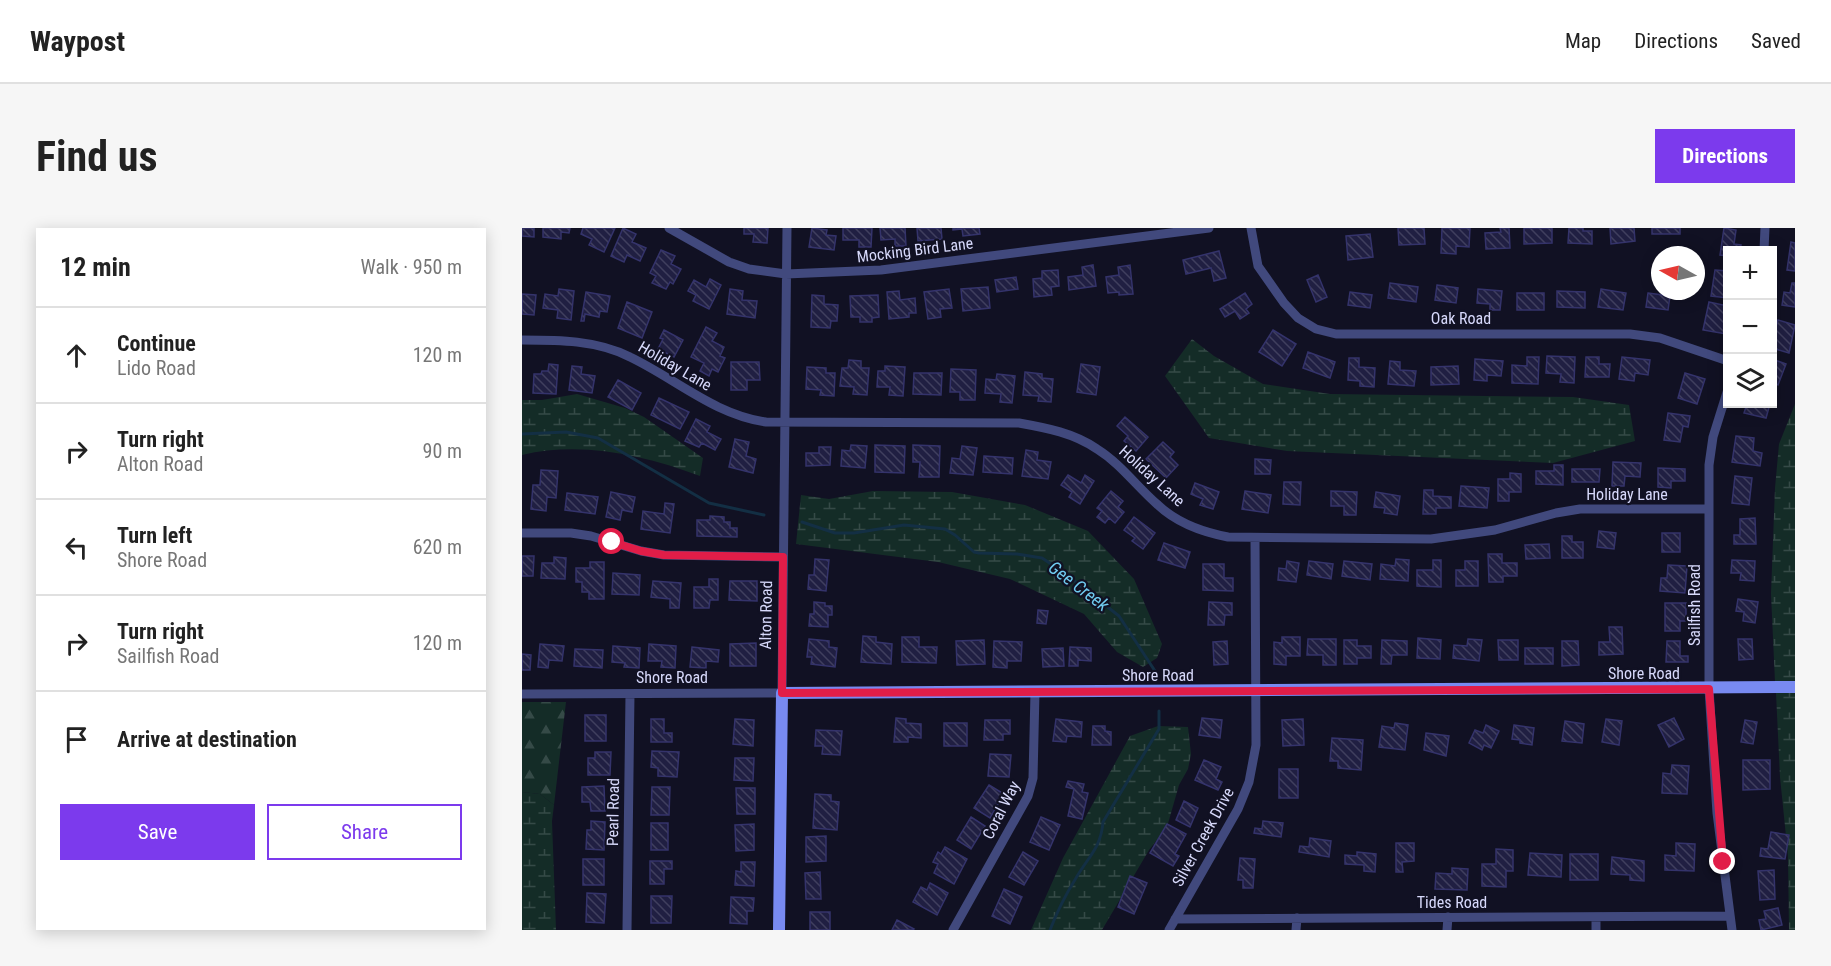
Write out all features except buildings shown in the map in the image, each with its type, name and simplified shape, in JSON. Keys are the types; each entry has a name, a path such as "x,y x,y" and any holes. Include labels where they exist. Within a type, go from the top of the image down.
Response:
{"street":[{"name":"Mocking Bird Lane","path":"669,228 729,262 749,269 786,274 881,270 1209,228"},
{"name":"Alton Road","path":"779,930 787,228"},
{"name":"Oak Road","path":"1251,228 1258,266 1298,318 1316,329 1336,334 1630,334 1660,338 1723,359"},
{"path":"1764,246 1765,228"},
{"name":"Holiday Lane","path":"522,340 582,343 629,356 723,410 747,420 1019,423 1050,428 1073,436 1096,448 1120,466 1157,505 1187,525 1228,537 1431,539 1495,530 1556,513 1580,509 1709,509"},
{"name":"Sailfish Road","path":"1723,405 1713,436 1709,465 1709,689 1717,813 1732,930"},
{"path":"522,533 591,536 641,551 664,555 783,557"},
{"name":"Silver Creek Drive","path":"1169,930 1238,810 1250,782 1256,746 1255,538"},
{"name":"Shore Road","path":"522,694 1035,693 1795,687"},
{"name":"Coral Way","path":"953,930 1028,796 1033,778 1035,693"},
{"name":"Pearl Road","path":"627,930 630,694"},
{"name":"Tides Road","path":"1175,919 1730,916"},
{"path":"1447,930 1448,917"},
{"path":"1596,917 1596,930"},
{"path":"1296,930 1297,918"}],"green space":[{"path":"1192,339 1214,356 1263,384 1330,394 1573,397 1629,405 1635,441 1553,463 1287,451 1209,438 1165,376"},
{"path":"577,394 625,408 644,417 703,458 700,476 657,462 612,452 567,449 522,455 522,400 542,400"},
{"path":"1795,404 1795,682 1775,682 1771,594 1775,488 1779,444"},
{"path":"873,491 952,492 1025,505 1088,531 1134,579 1162,644 1157,658 1143,667 1117,652 1084,614 1010,579 938,562 796,544 801,495 829,499"},
{"path":"1795,692 1795,930 1789,930 1788,856 1780,777 1776,693"},
{"path":"522,702 566,702 554,805 540,794 522,792"},
{"path":"1158,726 1188,727 1191,754 1188,769 1179,785 1167,827 1149,850 1102,930 1031,930 1063,858 1130,736"},
{"path":"522,792 540,794 554,805 552,821 556,930 522,930"}],"waterway":[{"name":"Gee Creek","path":"522,434 566,432 598,438 709,503 764,515"},
{"name":"Gee Creek","path":"802,522 835,533 854,533 904,525 945,529 974,552 1042,558 1119,616 1155,671"},
{"name":"Gee Creek","path":"1050,930 1069,890 1097,846 1103,822 1159,729 1159,711"}],"route":[{"path":"612,542 664,555 783,557 782,693 1709,689 1717,813 1723,862"}]}
